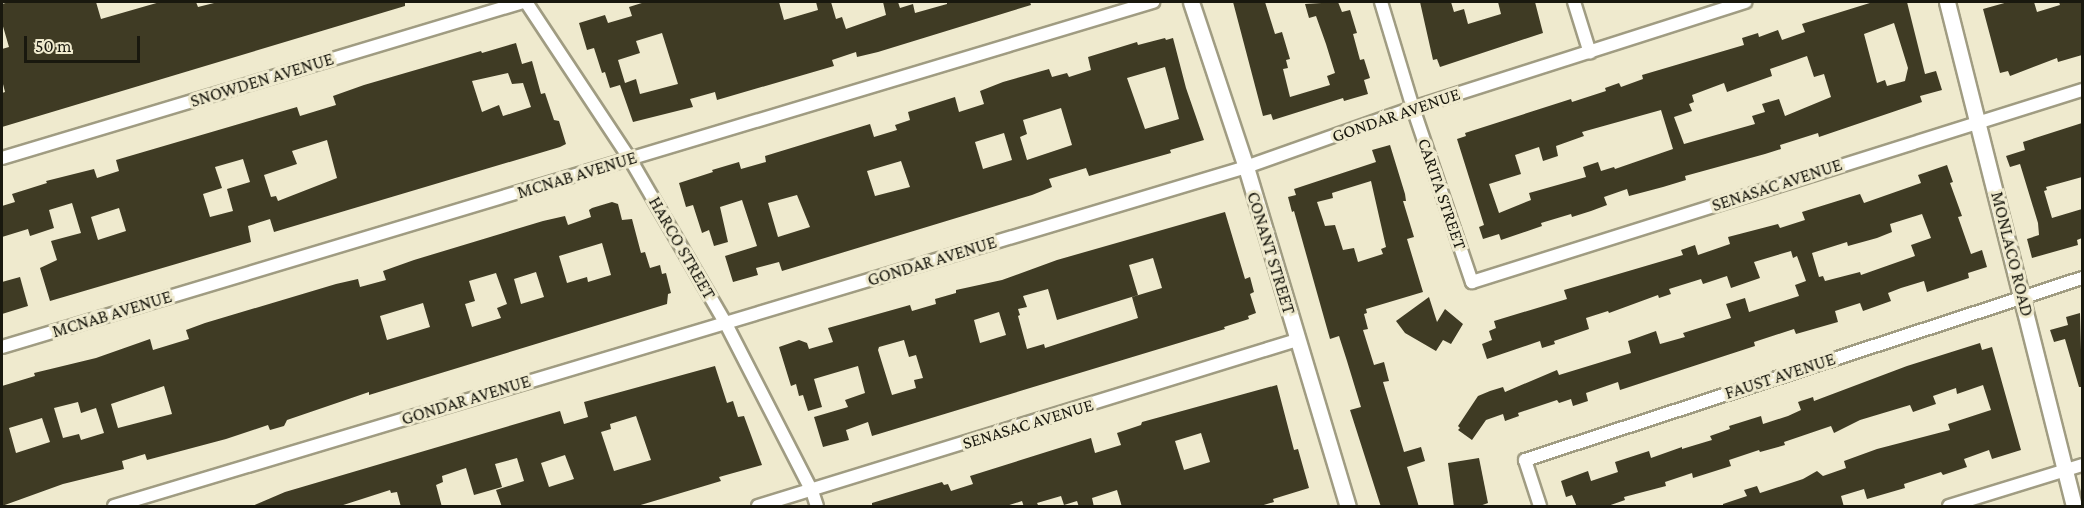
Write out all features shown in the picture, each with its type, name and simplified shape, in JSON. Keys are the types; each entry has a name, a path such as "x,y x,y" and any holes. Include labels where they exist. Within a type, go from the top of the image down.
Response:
{"street":[{"name":"SNOWDEN AVENUE","path":"2,158 524,2"},
{"name":"HARCO STREET","path":"524,2 630,159 725,322 812,491 817,507"},
{"name":"MCNAB AVENUE","path":"2,347 1153,2"},
{"name":"CONANT STREET","path":"1191,2 1246,167 1348,507"},
{"name":"CARITA STREET","path":"1381,2 1413,108 1472,282"},
{"path":"1575,2 1590,53"},
{"name":"GONDAR AVENUE","path":"114,507 1246,167 1413,108 1745,2"},
{"name":"MONLACO ROAD","path":"1947,2 2023,296 2074,507"},
{"name":"SENASAC AVENUE","path":"1472,282 2082,90"},
{"name":"FAUST AVENUE","path":"1540,507 1525,460 2082,278"},
{"name":"SENASAC AVENUE","path":"758,507 1297,340"},
{"path":"1949,507 2082,465"}],"building":[{"path":"9,2 96,2 101,19 160,2 196,2 198,7 218,2 405,2 405,6 2,127 2,93 5,92 2,80 2,49 9,47 2,23 2,4"},
{"path":"645,2 779,2 784,20 818,10 816,2 831,2 836,19 842,17 846,29 886,15 883,2 898,2 900,8 913,4 915,13 947,4 947,2 1030,2 1031,5 878,52 857,57 856,52 832,60 834,66 717,100 715,92 690,99 693,107 633,122 620,85 610,88 605,72 602,73 594,48 587,50 579,23 605,15 608,23 632,16 629,7","holes":["662,33 678,84 640,94 636,79 625,83 618,60 640,53 636,41"]},
{"path":"1233,2 1265,2 1275,34 1282,32 1290,59 1286,60 1288,68 1283,69 1290,97 1330,85 1327,76 1335,73 1316,16 1309,18 1305,4 1338,2 1342,12 1350,10 1357,33 1353,34 1360,60 1364,59 1370,78 1364,80 1368,94 1344,101 1343,98 1273,120 1271,114 1263,116"},
{"path":"1420,2 1451,2 1454,12 1464,9 1468,24 1501,14 1498,2 1535,2 1543,33 1440,67 1437,59 1433,60"},
{"path":"1873,2 1907,2 1925,74 1936,71 1942,90 1920,96 1922,102 1819,137 1818,133 1780,145 1781,149 1685,176 1686,180 1663,187 1629,196 1627,189 1604,197 1607,205 1572,217 1571,214 1541,223 1542,226 1501,240 1499,234 1483,239 1479,227 1484,225 1457,139 1466,136 1465,133 1571,99 1572,102 1606,91 1605,88 1619,83 1621,87 1643,79 1642,75 1744,45 1742,38 1758,33 1759,37 1778,30 1782,40 1805,32 1802,24","holes":["1894,23 1908,68 1905,81 1887,86 1885,80 1877,83 1864,34","1807,56 1814,77 1824,74 1831,97 1785,116 1779,99 1762,104 1765,112 1752,116 1755,124 1684,144 1674,117 1692,111 1689,104 1694,102 1692,95 1724,83 1727,92 1772,76 1770,69","1661,110 1673,149 1615,169 1614,167 1601,171 1598,162 1583,167 1586,177 1529,193 1531,200 1499,213 1489,184 1521,174 1515,155 1539,147 1543,161 1558,156 1556,146 1584,136 1582,132"]},
{"path":"2008,2 2034,2 2037,12 2060,5 2059,2 2082,2 2082,55 2058,62 2057,58 2010,76 2008,71 2000,73 1983,9"},
{"path":"1173,38 1186,88 1204,140 1170,150 1171,153 1089,176 1086,168 1049,179 1052,187 1032,195 782,271 779,262 756,268 758,275 733,282 725,256 757,246 742,200 720,207 728,242 714,246 709,230 702,233 693,205 686,207 679,183 713,172 712,170 739,162 741,169 766,162 765,156 870,124 874,137 897,130 895,125 910,120 908,112 955,97 959,112 984,104 980,91 1003,82 1049,69 1052,77 1067,73 1069,77 1091,70 1088,57 1137,42 1138,45","holes":["1165,67 1179,119 1145,129 1127,78","1061,108 1072,145 1027,160 1020,137 1027,134 1023,120","1004,133 1012,160 983,169 975,142","901,161 910,187 875,196 867,171","797,195 810,227 778,237 768,203"]},
{"path":"516,43 522,64 532,61 541,94 545,93 554,120 559,121 566,144 274,232 270,219 248,226 251,242 50,301 40,268 57,260 51,241 81,233 72,203 49,210 54,228 30,236 28,229 2,237 2,206 15,202 12,194 47,183 46,181 94,169 97,178 119,171 116,160 297,107 300,116 336,105 333,96 364,85 481,51 482,53","holes":["508,73 512,84 523,83 531,107 503,116 499,105 482,112 472,81","327,140 337,178 278,201 276,196 271,197 264,175 297,164 292,151","243,159 250,182 227,189 233,211 210,217 203,194 222,188 215,167","119,208 126,231 98,240 91,217"]},
{"path":"2082,123 2082,177 2046,187 2047,190 2044,191 2052,218 2082,209 2082,238 2077,240 2078,245 2032,258 2027,239 2039,235 2038,223 2020,164 2010,167 2006,156 2025,150 2023,142"},
{"path":"1390,145 1405,194 1406,201 1403,201 1414,237 1407,239 1423,292 1366,309 1367,313 1364,314 1368,329 1363,330 1374,365 1384,362 1389,381 1383,382 1404,452 1421,447 1425,461 1407,467 1419,507 1381,507 1350,410 1361,407 1339,336 1330,339 1288,197 1296,195 1294,189 1376,162 1372,150","holes":["1371,181 1386,247 1381,249 1383,254 1358,262 1354,248 1343,250 1335,225 1325,226 1317,202 1333,198 1332,193"]},
{"path":"1947,165 1953,182 1950,183 1962,216 1958,217 1971,254 1982,250 1987,267 1968,273 1969,278 1927,292 1924,281 1901,288 1888,293 1891,301 1863,311 1860,303 1835,311 1838,322 1796,334 1794,329 1754,342 1755,346 1620,390 1618,382 1586,393 1588,401 1573,406 1571,399 1559,403 1557,400 1518,413 1519,416 1505,421 1503,414 1486,420 1472,440 1458,430 1460,428 1458,426 1478,396 1503,387 1505,392 1557,370 1559,375 1631,353 1628,341 1656,331 1660,344 1685,337 1683,333 1731,318 1726,304 1745,298 1749,312 1799,296 1795,285 1806,281 1797,256 1793,258 1791,251 1754,262 1760,278 1731,288 1727,276 1703,284 1701,279 1669,289 1671,294 1659,298 1658,295 1609,313 1608,311 1586,318 1589,329 1554,341 1555,344 1542,348 1540,341 1487,359 1482,344 1492,340 1489,331 1496,328 1494,321 1567,299 1564,290 1683,255 1681,250 1695,245 1698,255 1730,244 1728,237 1778,224 1780,228 1805,220 1802,212 1860,194 1864,203 1921,183 1918,175","holes":["1922,214 1931,238 1911,245 1915,256 1861,275 1860,272 1825,281 1823,276 1819,277 1812,253 1847,242 1848,246 1877,238 1892,232 1890,224"]},
{"path":"612,202 618,204 622,220 632,219 641,253 645,252 650,268 660,265 662,274 666,273 671,293 668,294 667,304 369,395 369,392 287,420 284,426 270,430 268,425 147,460 145,454 122,461 124,469 63,484 2,506 2,386 35,376 34,373 96,358 150,339 153,350 189,339 186,330 205,323 336,284 358,279 360,287 386,280 383,271 414,260 565,216 568,225 591,217 589,210","holes":["602,243 611,275 588,282 587,277 567,283 559,256","536,272 544,297 521,304 514,279","496,273 507,304 497,308 501,318 472,327 465,304 475,301 469,281","423,303 430,327 387,340 380,316","164,386 172,414 118,428 111,404","78,402 81,413 96,408 104,433 81,440 79,434 63,438 54,408","42,418 50,442 16,453 9,428"]},
{"path":"1225,212 1245,279 1250,277 1254,292 1250,294 1256,313 1248,316 1249,319 1224,327 1225,329 872,436 868,422 846,430 849,440 823,447 814,417 848,407 845,400 865,393 858,366 814,379 822,407 808,411 803,395 799,396 796,384 791,386 779,347 799,340 807,343 809,349 833,342 828,328 910,305 912,311 936,304 935,299 956,293 956,290 1002,280 1057,260","holes":["1153,258 1162,288 1132,297 1138,318 1045,348 1044,344 1027,349 1018,316 1020,315 1018,309 1027,307 1023,296 1048,289 1057,320 1138,295 1129,265","999,312 1006,335 980,343 974,320","904,340 909,357 916,355 923,378 914,380 916,388 892,395 879,347"]},
{"path":"20,277 28,306 2,314 2,282"},
{"path":"1429,297 1437,322 1445,309 1463,324 1451,344 1443,340 1436,351 1405,333 1396,321"},
{"path":"2080,313 2082,387 2079,387 2065,339 2054,342 2050,330 2068,325 2066,317"},
{"path":"1980,343 1982,350 1992,347 2021,450 1992,459 1989,450 1964,459 1967,467 1943,475 1941,472 1904,484 1905,488 1867,499 1864,489 1841,496 1844,507 1723,507 1723,504 1747,496 1744,490 1757,486 1760,493 1803,479 1817,471 1823,476 1846,468 1844,461 1877,449 1950,430 1948,424 1991,410 1983,385 1957,394 1956,388 1933,396 1936,404 1913,412 1910,405 1860,420 1834,433 1831,426 1784,442 1785,445 1760,452 1759,450 1729,460 1731,466 1693,478 1692,473 1665,482 1666,486 1624,497 1625,500 1605,507 1577,507 1572,495 1566,497 1561,481 1588,471 1591,481 1618,472 1615,462 1649,451 1651,458 1712,440 1710,436 1730,429 1729,426 1761,416 1763,424 1788,416 1801,410 1798,402 1813,397 1814,401 1907,366"},
{"path":"715,366 727,403 733,401 738,417 744,416 762,465 719,477 721,481 634,507 502,507 496,490 524,481 517,458 495,464 502,487 474,495 466,468 442,476 443,482 436,485 442,507 401,507 397,492 391,493 390,490 337,507 250,507 285,492 560,411 564,424 588,417 584,402","holes":["636,416 651,460 614,471 601,432 611,429 610,424","565,455 574,479 549,487 541,463"]},
{"path":"1277,385 1294,450 1298,449 1309,488 1273,499 1274,502 1257,507 1122,507 1117,490 1092,498 1094,507 1079,507 1077,501 1064,505 1061,496 1037,503 1039,507 1024,507 1022,501 1003,507 872,507 872,503 942,482 944,485 948,484 951,491 973,484 970,476 1091,438 1095,453 1121,445 1117,433 1141,425 1142,422","holes":["1201,433 1210,462 1184,470 1175,441"]},
{"path":"1479,458 1488,503 1477,507 1454,507 1448,463"}]}
